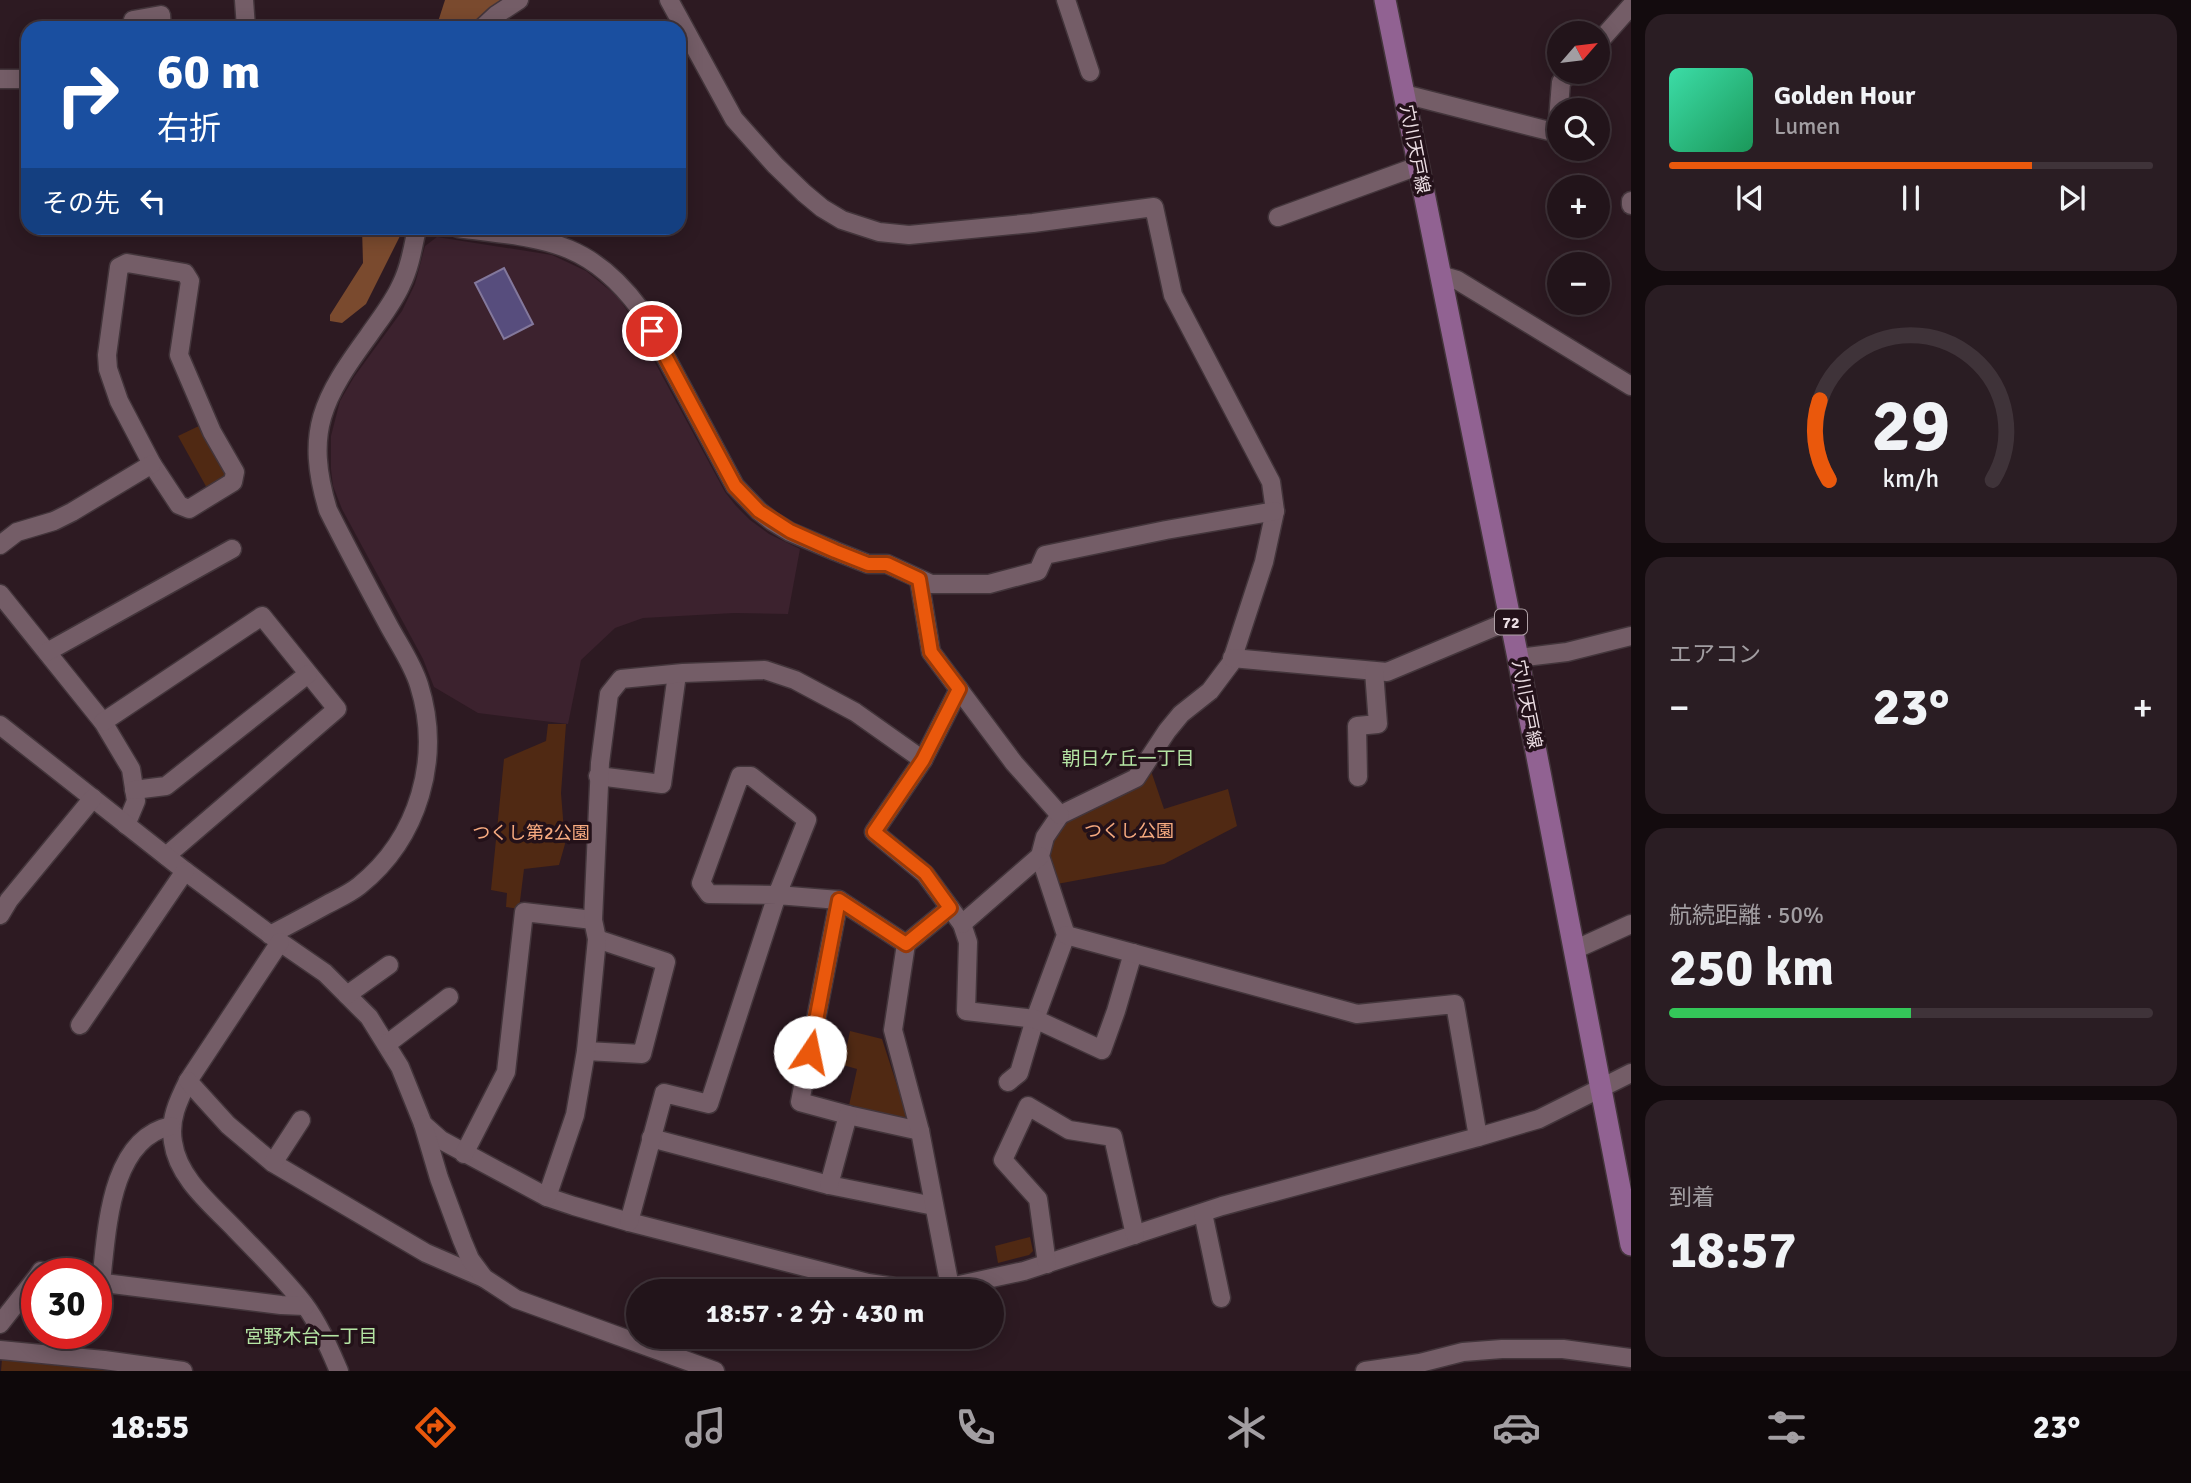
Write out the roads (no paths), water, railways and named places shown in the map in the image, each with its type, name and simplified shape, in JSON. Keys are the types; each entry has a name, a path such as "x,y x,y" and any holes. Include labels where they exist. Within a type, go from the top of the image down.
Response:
{"main road":[{"name":"穴川天戸線","path":"1385,0 1511,620 1631,1245"}],"street":[{"path":"244,0 246,21"},
{"path":"490,21 519,0"},
{"path":"669,0 680,21"},
{"path":"1066,0 1090,72"},
{"path":"1610,30 1631,6"},
{"path":"132,20 161,15 161,21"},
{"path":"686,31 734,119 804,193 842,220 879,232 909,235 1046,222 1154,207 1173,295 1271,482 1275,511 1264,562 1232,658 1210,691 1181,714 1167,731 1136,778 1060,815 1045,837 1040,856 1066,935 1019,1073 1008,1082"},
{"path":"0,79 21,79"},
{"path":"1404,94 1557,133 1561,84"},
{"path":"1278,216 1419,166"},
{"path":"339,1371 320,1330 305,1306 278,1273 193,1186 173,1145 171,1126 179,1098 188,1081 275,939 356,888 376,871 396,847 419,803 425,780 428,729 418,683 328,510 319,480 317,450 320,422 328,398 341,373 398,292 415,235"},
{"path":"508,235 544,240 570,249 595,263 625,289 640,309 735,486 759,511 790,531 868,564 887,564 931,584 989,584 1038,571 1045,555 1275,511"},
{"path":"127,263 185,273 190,281 179,355 212,432 235,472 233,482 189,509 179,505 152,464 118,401 108,369 107,355 119,267 127,263"},
{"path":"1440,275 1457,280 1631,386"},
{"path":"0,545 17,532 54,521 72,512 152,464"},
{"path":"47,652 232,549"},
{"path":"919,579 931,652 1014,763 1060,815"},
{"path":"0,594 103,722 131,769 135,801 126,825"},
{"path":"103,722 262,616 337,709 166,856"},
{"path":"1232,658 1387,672 1511,620"},
{"path":"1518,658 1567,652 1631,636"},
{"path":"547,1197 575,1115 586,1051 597,939 593,920 598,776 609,694 621,679 765,670 795,680 855,712 923,760"},
{"path":"1358,776 1357,726 1378,724 1374,671"},
{"path":"134,790 166,786 308,674"},
{"path":"598,776 662,784 677,674"},
{"path":"959,689 923,760 874,832 925,873 962,924 968,942 966,1011 1035,1020 1102,1050 1133,953"},
{"path":"0,725 185,871 325,973 369,1017 400,1067 423,1124 462,1240 470,1259 484,1278"},
{"path":"629,1222 664,1093 709,1104 777,895 807,820 751,776 740,776 701,883 709,894 777,895 839,900 906,944"},
{"path":"0,915 9,900 93,798"},
{"path":"962,924 1040,856"},
{"path":"80,1025 185,871"},
{"path":"839,900 800,1102 920,1130"},
{"path":"948,1279 920,1130 893,1030 906,944 950,908"},
{"path":"464,1154 506,1072 524,912 593,920"},
{"path":"1574,950 1631,924"},
{"path":"1066,935 1357,1014 1455,1004 1478,1137"},
{"path":"586,1051 642,1054 666,962 597,939"},
{"path":"347,995 389,965"},
{"path":"387,1045 449,997"},
{"path":"987,1279 1047,1264 1203,1213 1539,1119 1631,1073"},
{"path":"188,1081 228,1125 273,1163 426,1253 484,1278 516,1299 715,1371"},
{"path":"1047,1264 1038,1199 1003,1160 1028,1107 1069,1130 1113,1137 1135,1235"},
{"path":"830,1185 848,1115"},
{"path":"273,1163 301,1120"},
{"path":"423,1124 441,1140 464,1154 547,1197 629,1222 852,1279"},
{"path":"103,1258 118,1179 146,1137 157,1129 171,1126"},
{"path":"652,1138 830,1185 934,1206"},
{"path":"1203,1213 1221,1298"},
{"path":"112,1284 305,1306"},
{"path":"0,1324 21,1297"},
{"path":"1366,1371 1420,1363 1463,1352 1502,1349 1563,1349 1631,1358"},
{"path":"0,1351 104,1360 183,1371"}],"district":[{"name":"朝日ケ丘一丁目","path":"1128,758"},
{"name":"宮野木台一丁目","path":"311,1336"}],"park label":[{"name":"つくし公園","path":"1129,831"},
{"name":"つくし第2公園","path":"531,833"}]}
